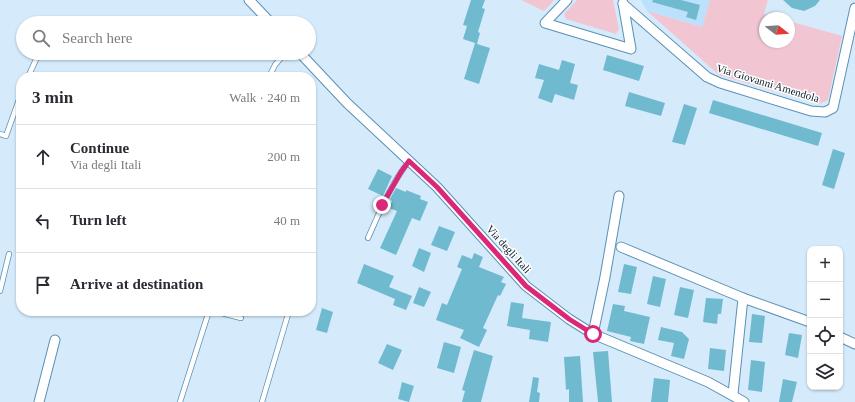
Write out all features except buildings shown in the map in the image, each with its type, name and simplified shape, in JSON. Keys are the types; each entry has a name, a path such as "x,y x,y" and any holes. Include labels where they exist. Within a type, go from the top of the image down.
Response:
{"street":[{"path":"248,0 264,16"},
{"path":"567,0 545,24 631,49 622,2"},
{"name":"Via Giovanni Amendola","path":"622,2 707,77 720,83 811,111 825,112 833,108 851,48 855,8"},
{"name":"Via degli Itali","path":"307,60 347,102 437,187 526,286 569,319 593,334 708,382 733,394 744,402"},
{"path":"593,334 605,277 619,196"},
{"path":"621,247 743,298 807,321"},
{"path":"733,394 743,298"},
{"path":"843,338 855,344"},
{"path":"39,402 55,340"}],"lane":[{"path":"30,72 36,60"},
{"path":"272,72 279,60"},
{"path":"0,134 6,136 16,108"},
{"path":"368,238 382,205 409,161"},
{"path":"0,291 9,254"},
{"path":"180,402 207,316"},
{"path":"233,316 241,318"},
{"path":"262,402 288,316"}],"shaded area":[{"path":"521,0 554,0 544,11"},
{"path":"577,0 613,0 619,29 616,34 566,19 564,14"},
{"path":"641,0 710,0 702,27 647,11"},
{"path":"710,0 768,0 765,12 759,12 759,48 795,48 795,23 842,36 828,100 819,104 719,75 647,11 702,27"}],"route":[{"path":"382,205 409,161 437,187 526,286 569,319 593,334"}]}
